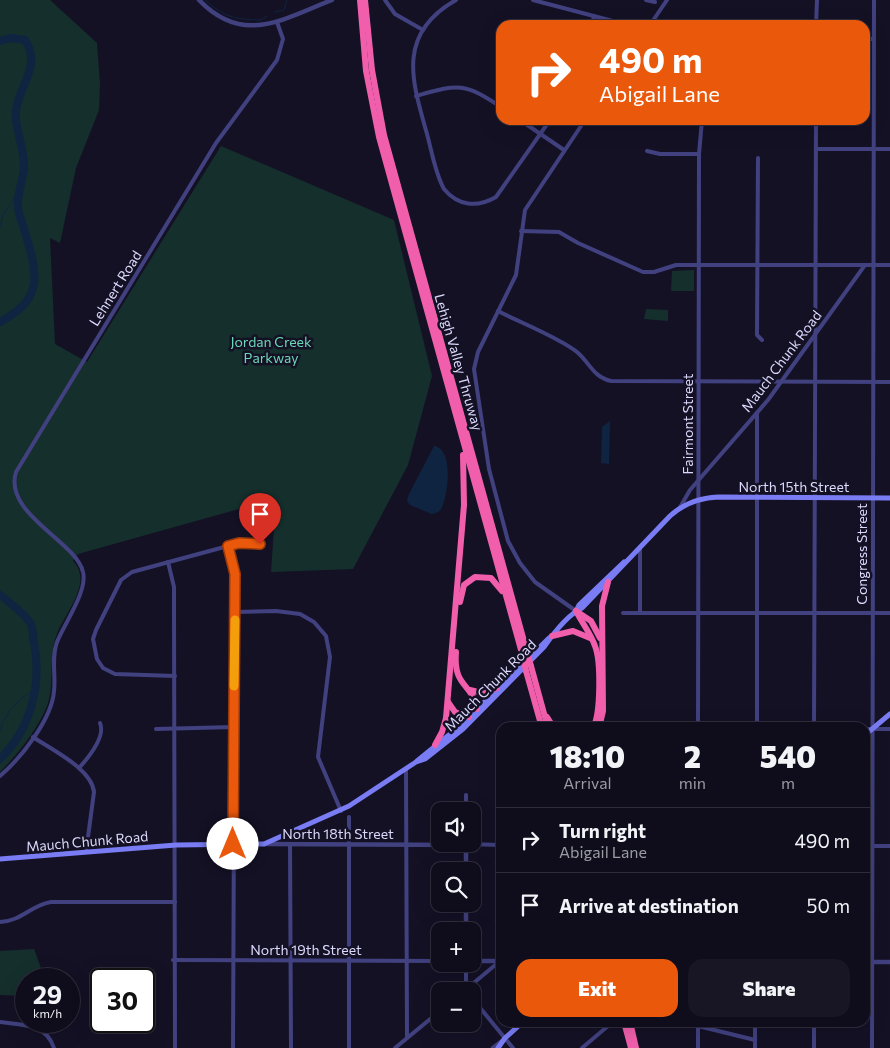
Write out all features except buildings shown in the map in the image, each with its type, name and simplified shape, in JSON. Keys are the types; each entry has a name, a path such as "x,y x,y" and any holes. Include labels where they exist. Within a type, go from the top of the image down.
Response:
{"highway":[{"name":"Lehigh Valley Thruway","path":"360,0 367,78 379,137 506,598 546,722"},
{"name":"Lehigh Valley Thruway","path":"365,0 372,70 384,135 525,655"},
{"path":"435,745 445,725 448,698 465,497 462,437"},
{"path":"477,709 474,698 457,677 455,663 463,588 470,579 486,576 495,581 506,598"},
{"path":"600,722 603,711 602,598 608,582"},
{"path":"576,611 593,641 598,658 598,711 595,722"},
{"path":"576,611 586,616 594,624 602,646"},
{"path":"552,636 572,631 583,633 593,641"},
{"name":"Lehigh Valley Thruway","path":"529,668 541,722"},
{"path":"466,689 482,693 497,688"},
{"path":"448,698 455,712 472,717"},
{"path":"544,712 550,722"},
{"path":"625,1027 631,1048"},
{"path":"631,1027 636,1048"}],"main road":[{"name":"North 15th Street","path":"698,500 718,498 890,498"},
{"name":"Mauch Chunk Road","path":"576,611 582,608 679,509 698,500"},
{"name":"Mauch Chunk Road","path":"416,762 425,759 444,745 544,647 576,611 579,605 615,568 629,558"},
{"name":"Mauch Chunk Road","path":"264,844 341,811 416,762 472,717 477,709 540,644 552,636"},
{"path":"872,729 890,714"},
{"name":"North 18th Street","path":"176,845 264,844"},
{"name":"Mauch Chunk Road","path":"0,859 176,845"},
{"path":"498,1048 505,1038 517,1027"}],"street":[{"path":"199,0 216,16 229,23 251,26 277,22 332,0"},
{"path":"385,0 396,14 423,30"},
{"path":"456,0 436,14 423,30 416,45 412,64 416,96 441,184 454,199 473,205 485,203 496,197 546,125"},
{"path":"532,0 543,1 609,20"},
{"path":"646,0 655,2"},
{"path":"653,20 667,0"},
{"path":"816,20 817,0"},
{"name":"Congress Street","path":"872,1048 874,0"},
{"path":"593,20 594,16"},
{"name":"Lehnert Road","path":"33,737 53,701 55,650 82,588 84,574 76,559 21,502 14,485 16,472 216,143 277,60 283,39 277,22"},
{"path":"416,96 449,87 463,86 474,90 496,104"},
{"path":"527,125 564,150"},
{"path":"576,611 542,587 525,570 508,542 486,454 474,369 478,352 516,275 522,219 528,204 582,125"},
{"name":"Fairmont Street","path":"698,722 698,381 702,125"},
{"path":"814,722 816,125"},
{"path":"816,149 890,149"},
{"path":"647,151 660,154 700,154"},
{"path":"758,158 757,335 762,340"},
{"path":"521,231 559,232 578,243 643,272 654,272 676,265 890,265"},
{"name":"Mauch Chunk Road","path":"679,509 687,494 757,414 865,265"},
{"path":"498,311 574,350 591,370 605,379 890,382"},
{"path":"757,414 757,722"},
{"path":"698,465 704,468 710,467"},
{"path":"175,676 115,674 103,668 93,648 96,630 121,580 132,572 239,543 260,544"},
{"path":"228,546 235,574 233,1048"},
{"path":"640,547 640,613"},
{"path":"168,562 174,587 175,1048"},
{"path":"235,612 294,613 314,622 323,631 328,643 330,664 318,757 341,811"},
{"path":"623,613 890,613"},
{"path":"79,768 89,755 101,733 100,723"},
{"path":"156,729 234,727"},
{"path":"872,729 890,729"},
{"path":"0,776 14,764 33,737 79,768 90,779 94,792 86,852"},
{"path":"406,769 407,1037"},
{"path":"466,794 466,802"},
{"path":"349,817 349,1048"},
{"path":"289,834 291,1048"},
{"name":"North 18th Street","path":"264,844 431,845"},
{"name":"North 18th Street","path":"481,844 496,845"},
{"path":"873,846 890,846"},
{"path":"0,922 14,921 39,906 51,902 175,902"},
{"name":"North 19th Street","path":"174,960 431,961"},
{"path":"481,961 496,961"},
{"path":"872,962 890,962"},
{"path":"476,982 496,965"},
{"path":"481,1009 514,1048"},
{"path":"395,1048 431,1018"},
{"path":"0,1022 36,1027 46,1034 54,1048"},
{"path":"582,1048 607,1027"},
{"path":"698,1027 698,1048"},
{"path":"709,1027 755,1040"},
{"path":"755,1027 755,1048"},
{"path":"814,1027 814,1048"},
{"path":"493,1048 505,1038"}],"green space":[{"name":"Jordan Creek Parkway","path":"0,0 50,0 97,43 100,84 99,110 76,168 60,243 50,238 55,344 87,362 221,146 394,220 432,376 408,465 353,569 271,572 275,514 271,500 78,554 73,561 78,569 79,587 55,640 50,697 47,706 38,724 26,741 0,772"},
{"path":"694,270 694,291 671,291 672,271"},
{"path":"646,309 668,310 668,321 644,319"},
{"path":"34,949 41,968 15,968 15,996 0,995 0,951"}],"water":[{"path":"610,421 609,464 601,463 602,427"},
{"path":"434,446 445,455 448,473 446,493 442,507 439,511 432,514 410,505 407,501"}],"waterway":[{"path":"205,0 219,11 231,16 261,20 267,16"},
{"path":"275,12 284,10 287,0"},
{"path":"0,41 11,38 25,40 30,51 30,70 16,108 16,119 24,165 18,209 33,261 34,273 31,295 14,313 0,322"},
{"path":"0,226 3,215 19,190"},
{"path":"0,595 21,612 31,624 36,659 35,690 32,705 20,734 0,759"},
{"path":"0,730 9,712 35,688"}],"slow traffic":[{"path":"234,686 235,620"}],"route":[{"path":"233,844 235,574 228,546 239,543 260,544"}]}
